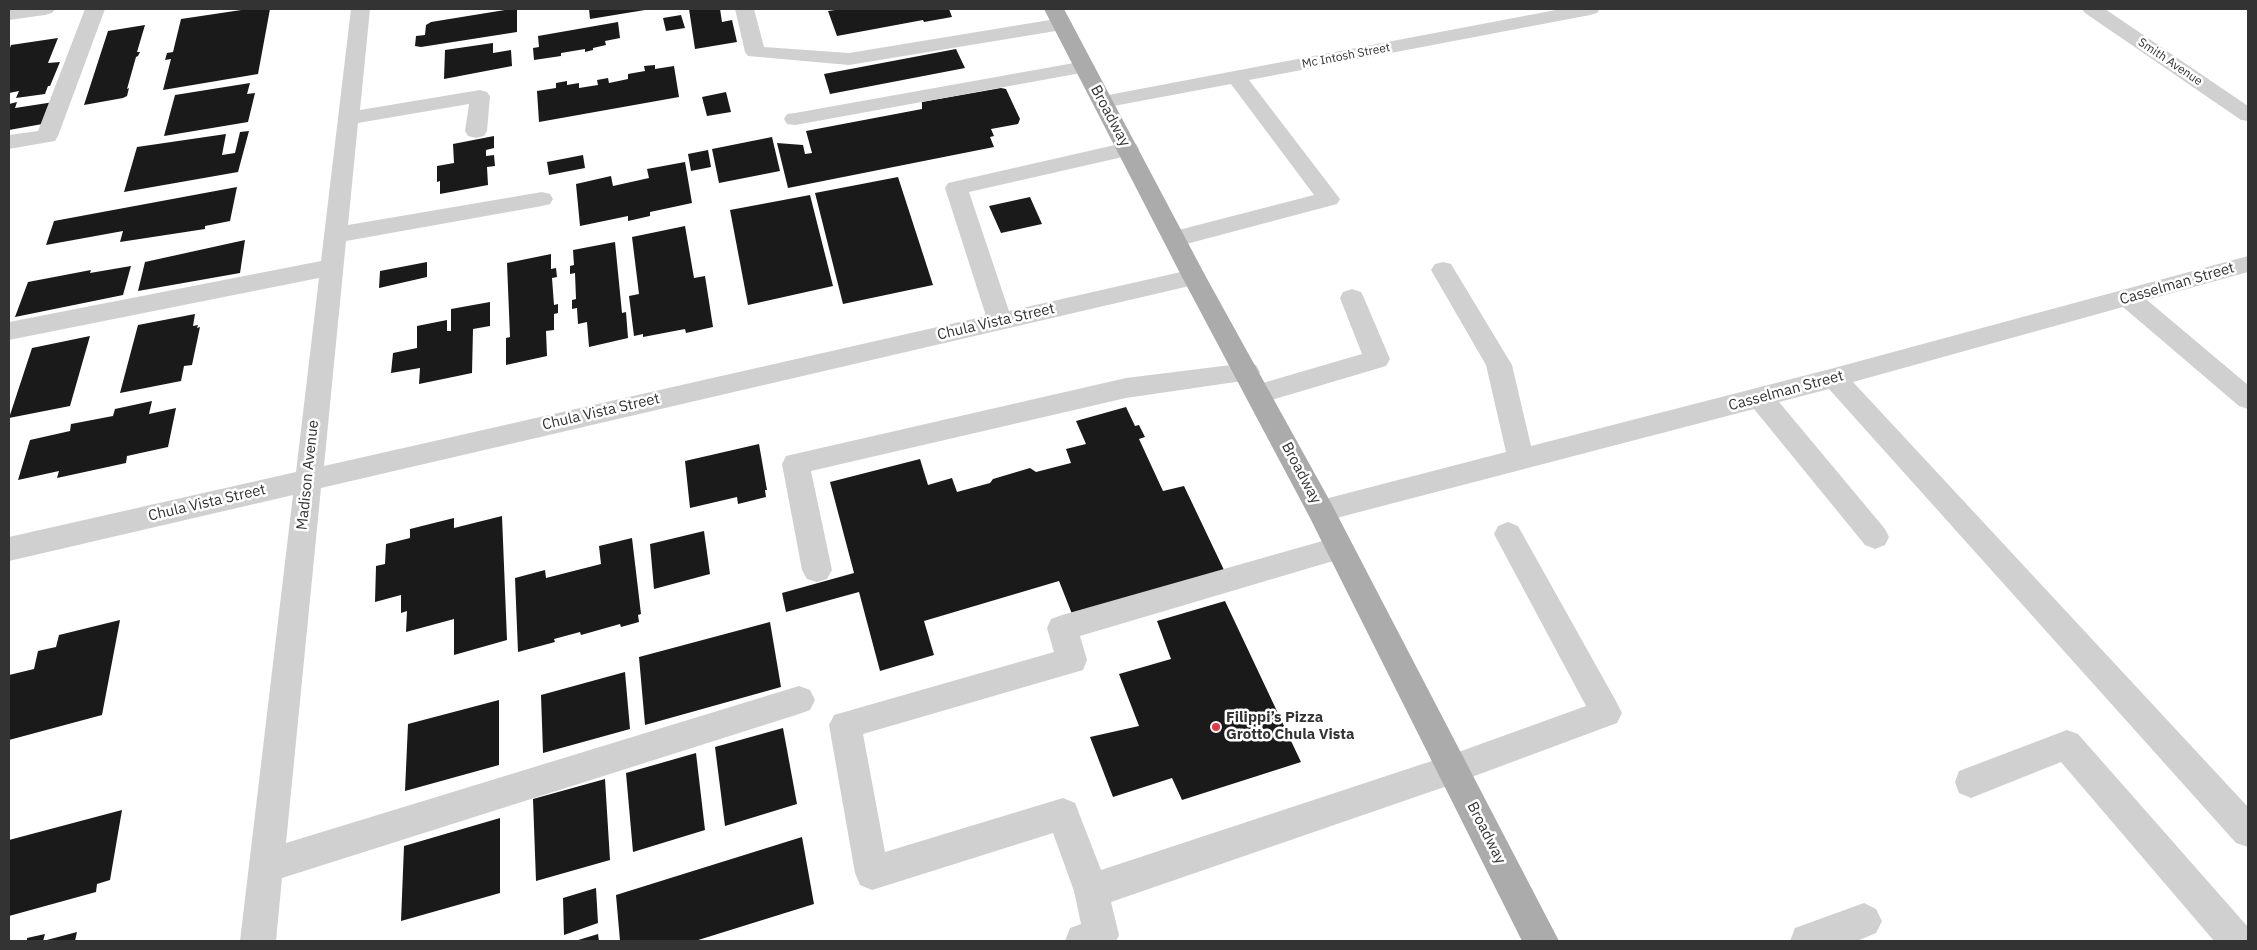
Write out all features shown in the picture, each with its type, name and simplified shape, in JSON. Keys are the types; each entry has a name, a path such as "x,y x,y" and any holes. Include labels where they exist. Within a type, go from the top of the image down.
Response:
{"main road":[{"name":"Broadway","path":"1058,17 1194,276 1322,511 1541,941"}],"street":[{"path":"9,14 45,9"},
{"path":"9,142 47,136 95,9"},
{"name":"Madison Avenue","path":"258,941 360,9"},
{"path":"745,9 755,52 849,59 1058,17"},
{"name":"Mc Intosh Street","path":"1103,102 1590,9"},
{"name":"Smith Avenue","path":"2092,9 2248,115"},
{"path":"794,120 1085,67"},
{"path":"1175,239 1329,199 1236,77"},
{"path":"348,118 480,96 476,131"},
{"path":"1000,321 956,188 1128,149"},
{"path":"335,236 542,198"},
{"name":"Casselman Street","path":"1322,511 1760,398 2248,264"},
{"path":"9,331 331,267"},
{"path":"1443,270 1499,365 1521,459"},
{"name":"Chula Vista Street","path":"9,549 1194,276"},
{"path":"817,570 796,464 1126,388 1253,383 1377,359 1352,298"},
{"path":"2128,298 2248,400"},
{"path":"1834,378 2248,831"},
{"path":"1760,398 1875,537"},
{"path":"1091,891 1453,769 1606,712 1508,534"},
{"path":"1083,941 1101,934 1091,891 1064,814 872,873 845,726 1072,660 1062,628 1340,548"},
{"path":"266,866 798,700"},
{"path":"1971,782 2067,745 2237,941"},
{"path":"1808,941 1864,922"}],"building":[{"path":"248,9 270,9 258,74 163,90 171,59 165,60 167,53 173,52 181,19"},
{"path":"517,9 517,32 421,47 415,46 416,36 425,35 426,25 431,22"},
{"path":"589,9 645,9 645,10 590,19"},
{"path":"689,9 720,9 722,22 732,20 737,42 695,49"},
{"path":"842,9 949,9 952,17 924,22 923,20 837,36 828,11"},
{"path":"681,15 685,28 666,31 663,18"},
{"path":"618,22 620,38 605,41 606,45 585,52 585,49 561,53 561,56 534,60 533,48 539,47 538,36"},
{"path":"145,25 137,52 140,52 136,57 127,89 129,88 127,96 84,105 108,31"},
{"path":"58,38 48,63 60,62 45,94 16,98 19,91 9,93 9,51 11,45"},
{"path":"493,43 493,53 511,50 512,66 444,79 445,50"},
{"path":"956,49 965,68 830,94 824,74"},
{"path":"655,65 655,69 674,66 679,97 539,122 537,91 556,88 556,83 567,81 567,85 579,83 579,88 598,85 597,80 608,78 609,83 628,79 628,74 645,71 644,66"},
{"path":"250,83 247,94 255,93 248,122 164,136 175,95"},
{"path":"1001,88 1006,89 1020,119 1018,124 991,129 994,136 990,137 994,147 788,188 777,143 803,145 805,154 812,153 806,131 922,109 922,102"},
{"path":"726,92 731,112 707,116 702,97"},
{"path":"17,102 15,108 54,102 48,123 9,130 9,104"},
{"path":"249,131 238,172 124,192 137,147 226,134 222,155 235,153 240,132"},
{"path":"494,136 494,148 486,150 486,156 494,155 495,166 487,167 488,185 440,194 440,181 437,182 437,166 454,163 453,144"},
{"path":"772,137 780,171 719,183 712,149"},
{"path":"708,150 711,167 691,171 688,154"},
{"path":"583,155 585,168 549,175 547,162"},
{"path":"685,162 692,203 650,212 650,216 628,221 628,216 580,226 576,184 611,176 613,186 649,178 647,169"},
{"path":"898,177 933,285 843,304 815,193"},
{"path":"237,187 230,221 205,226 205,229 120,242 123,231 46,245 54,221"},
{"path":"810,195 833,286 748,305 730,210"},
{"path":"1030,197 1042,224 1001,233 989,206"},
{"path":"685,226 694,278 705,276 713,327 686,333 685,329 643,337 643,334 634,336 629,296 639,294 632,237"},
{"path":"245,240 240,273 138,291 145,262"},
{"path":"615,242 622,313 626,312 628,338 589,347 587,322 578,324 577,308 572,309 572,300 576,299 575,273 570,274 570,266 574,265 573,250"},
{"path":"551,254 551,269 556,268 557,277 552,278 554,305 558,304 558,313 554,314 554,330 546,331 547,356 506,365 506,338 510,337 507,263"},
{"path":"427,262 427,277 379,288 380,271"},
{"path":"131,266 123,295 15,317 28,282 91,270 90,273"},
{"path":"490,302 490,326 473,329 472,373 419,384 420,368 391,373 393,353 417,348 417,326 447,320 447,331 451,331 451,309"},
{"path":"195,314 193,326 198,325 197,328 200,327 192,365 184,366 181,381 120,393 138,325"},
{"path":"90,336 70,406 9,418 32,348"},
{"path":"152,401 149,414 176,408 168,447 127,456 126,463 57,478 59,471 18,480 30,440 70,431 71,424 113,416 115,409"},
{"path":"1126,407 1135,426 1139,425 1145,437 1139,439 1163,491 1184,486 1224,570 1072,614 1059,581 924,621 934,655 880,671 859,592 786,612 782,593 854,573 830,482 920,459 928,485 952,478 957,492 990,483 993,479 1030,468 1036,472 1071,463 1066,449 1086,444 1076,421"},
{"path":"759,444 767,490 765,490 766,497 738,504 737,497 690,508 685,461"},
{"path":"502,516 507,640 454,655 454,619 406,632 407,611 401,613 401,595 375,602 376,566 385,564 386,544 410,538 410,529 454,518 454,528"},
{"path":"704,531 710,574 654,589 650,544"},
{"path":"632,538 641,614 638,615 639,622 621,627 620,624 581,635 580,632 554,639 555,642 518,652 515,578 545,570 546,578 601,564 599,546"},
{"path":"1225,601 1301,762 1182,800 1172,778 1113,797 1090,737 1139,726 1119,674 1171,659 1157,621"},
{"path":"120,620 102,715 9,740 9,675 34,669 38,651 56,647 59,635"},
{"path":"770,622 781,687 645,725 639,657"},
{"path":"625,672 630,729 543,753 541,695"},
{"path":"499,700 499,765 405,791 408,724"},
{"path":"783,728 797,804 725,826 715,747"},
{"path":"696,753 705,830 633,852 626,773"},
{"path":"605,779 610,860 536,881 533,799"},
{"path":"122,810 110,880 97,884 96,892 9,916 9,840"},
{"path":"500,818 500,893 401,921 404,846"},
{"path":"802,837 814,904 695,941 620,941 616,895"},
{"path":"596,888 598,923 564,935 563,898"},
{"path":"77,932 75,941 43,941"},
{"path":"45,934 43,941 27,941 27,938"},
{"path":"598,934 599,941 575,941"}],"place":[{"name":"Filippi’s Pizza Grotto Chula Vista","path":"1216,727"}]}
